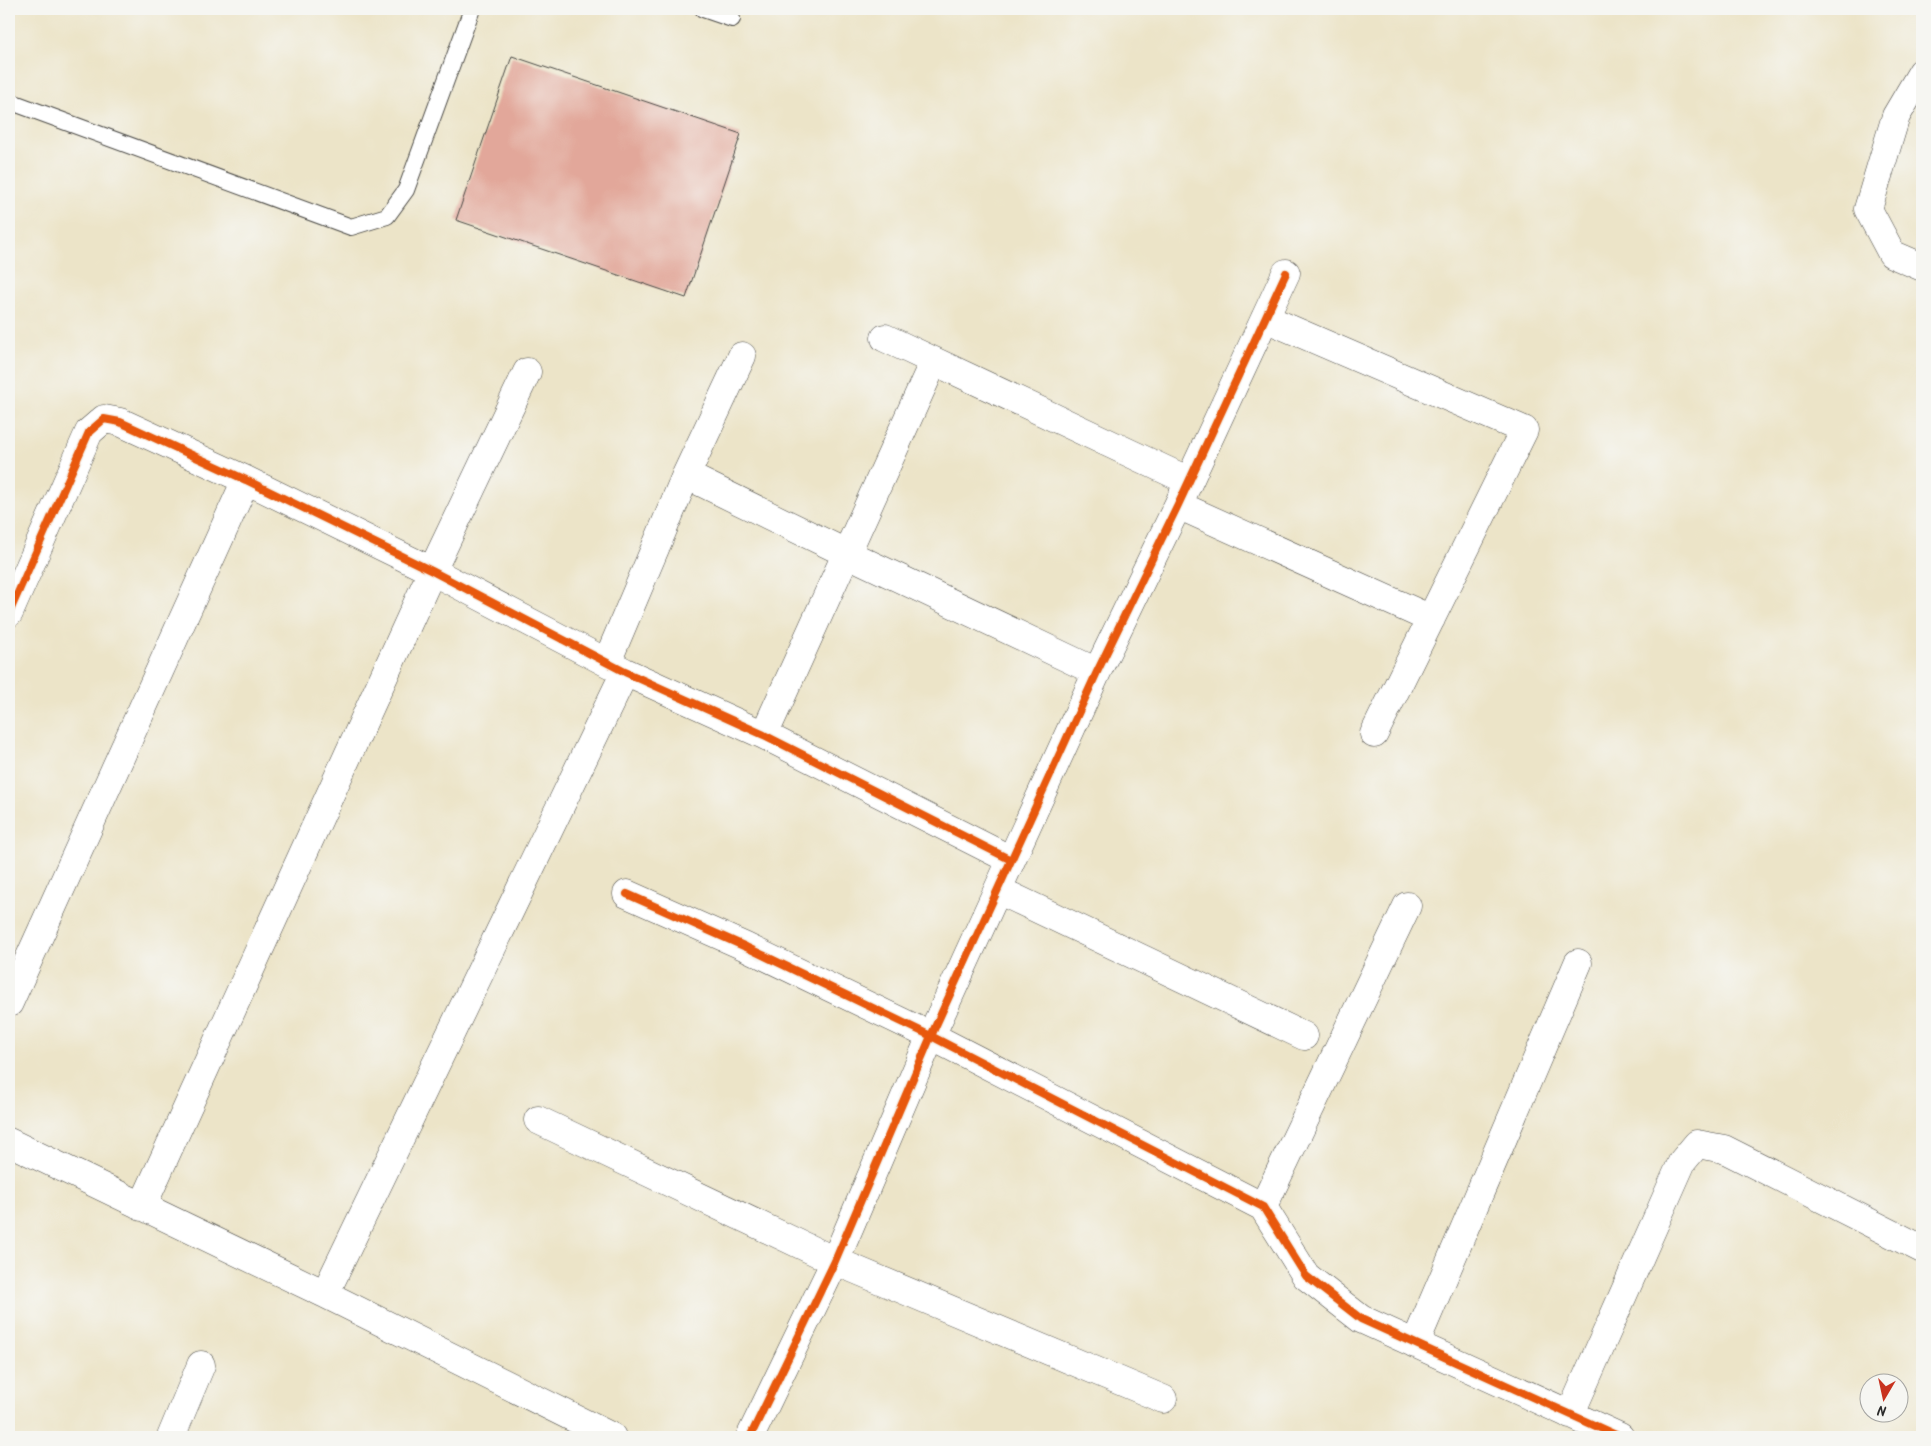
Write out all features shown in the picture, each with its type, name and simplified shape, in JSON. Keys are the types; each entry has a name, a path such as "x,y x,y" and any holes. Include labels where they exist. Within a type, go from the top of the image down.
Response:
{"street":[{"path":"1922,72 1896,116 1868,209 1892,254 1922,268"},
{"path":"750,1437 835,1261 930,1036 1097,672 1184,493 1286,273"},
{"path":"1265,318 1524,430 1374,734"},
{"path":"885,338 934,361 1184,493 1431,619"},
{"path":"325,1294 616,667 686,475 742,356"},
{"path":"764,735 934,361"},
{"path":"142,1207 432,571 527,372"},
{"path":"9,614 89,432 104,419 120,422 246,480 432,571 616,667 764,735 1011,860"},
{"path":"686,475 1097,672"},
{"path":"9,1003 246,480"},
{"path":"998,890 1304,1036"},
{"path":"627,894 746,947 930,1036 1263,1208 1306,1276 1361,1319 1570,1414 1611,1435"},
{"path":"1263,1208 1407,906"},
{"path":"1415,1344 1578,963"},
{"path":"538,1120 835,1261 1163,1399"},
{"path":"9,1142 325,1294 612,1437"},
{"path":"1570,1414 1682,1162 1697,1144 1724,1149 1922,1248"},
{"path":"171,1437 201,1365"}],"lane":[{"path":"9,101 351,227 387,216 406,190 472,9"},
{"path":"703,9 732,19"}],"building":[{"path":"512,56 741,134 686,298 456,220"}],"cycle path":[{"path":"750,1437 835,1261 931,1036 1097,672 1178,505 1286,273"},
{"path":"9,613 89,432 104,419 120,422 246,480 432,571 625,672 764,735 1011,860"},
{"path":"627,894 746,947 931,1036 1263,1207 1306,1276 1361,1319 1620,1437"}]}
